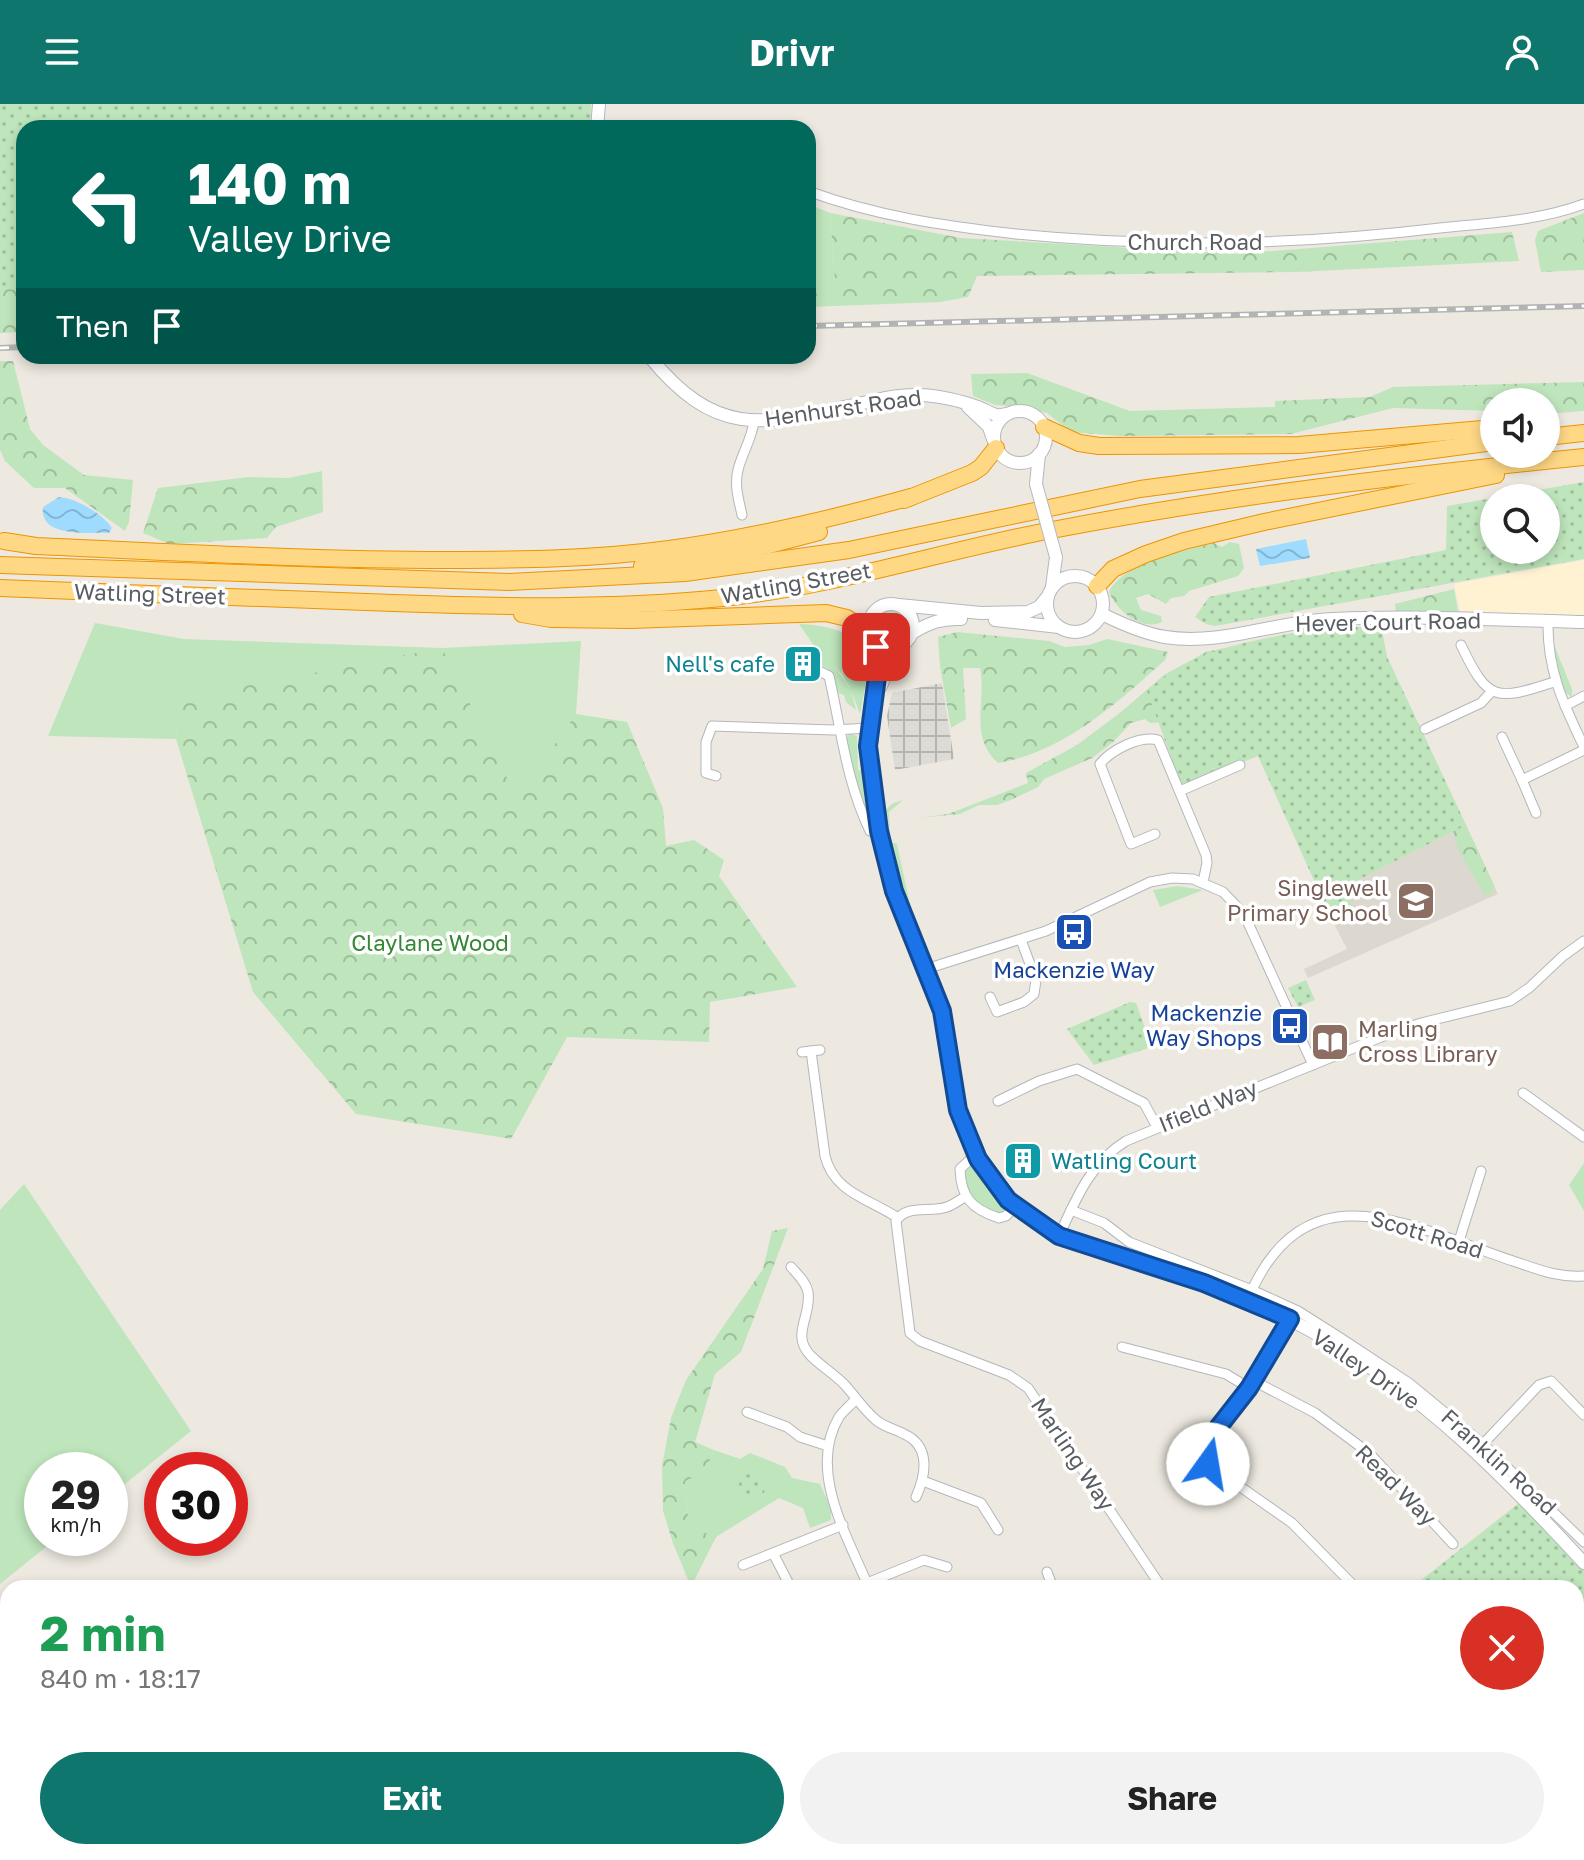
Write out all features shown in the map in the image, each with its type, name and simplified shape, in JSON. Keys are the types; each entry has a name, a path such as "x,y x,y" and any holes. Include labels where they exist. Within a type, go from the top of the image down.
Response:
{"highway":[{"path":"1044,427 1079,443 1099,446 1299,445 1480,429"},
{"path":"1560,428 1584,431"},
{"path":"1560,435 1584,431"},
{"path":"509,582 668,563 769,545 838,527 972,473 981,467 995,444"},
{"name":"Watling Street","path":"0,565 509,582 640,577 762,564 849,550 1140,489 1480,444"},
{"path":"1097,586 1113,569 1184,541 1345,505 1584,458"},
{"name":"Watling Street","path":"0,588 483,605 600,606 723,598 831,580 1022,536 1191,505 1451,470 1584,458"},
{"path":"4,541 36,546 386,560 582,557 748,537 791,529 911,497"},
{"path":"483,605 527,615 571,619 682,619 832,613 852,620 870,634"}],"street":[{"name":"Church Road","path":"816,194 876,213 956,227 1041,236 1183,243 1279,242 1398,233 1528,218 1567,211 1584,204"},
{"name":"Henhurst Road","path":"657,364 688,395 712,410 754,421 794,419 910,395 933,396 978,407 997,416 1015,411 1032,413 1044,427"},
{"path":"962,404 983,421 1002,456 1017,463 1035,482"},
{"path":"995,444 996,425 1006,414"},
{"path":"742,515 736,488 737,473 753,435 754,421"},
{"path":"1044,427 1046,441 1039,454 1035,482 1056,557 1049,613 1059,627"},
{"path":"1017,463 1039,454"},
{"path":"1056,557 1076,576"},
{"path":"1076,576 1091,580 1103,599 1102,614 1084,631 1067,631 1028,622 945,618 928,623 912,633 903,645 895,648 884,647 870,634 870,620 876,610 887,604 981,613 1028,612 1039,607 1067,577 1076,576"},
{"path":"899,605 911,617 912,633"},
{"name":"Hever Court Road","path":"1102,614 1149,634 1186,639 1330,619 1584,622"},
{"path":"1522,780 1584,749 1554,682 1549,663 1548,621"},
{"name":"Valley Drive","path":"870,634 878,659 869,728 869,766 879,831 894,891 945,1020 960,1116 975,1155 990,1178 1015,1206 1059,1236 1192,1279 1290,1319 1366,1365 1452,1431 1510,1483 1584,1563"},
{"name":"Valley Drive","path":"874,700 893,656 903,645"},
{"path":"1461,645 1476,677 1492,691 1515,694 1554,682"},
{"path":"817,670 829,676 839,699 847,770 870,831 879,831"},
{"path":"1425,729 1481,703 1492,691"},
{"path":"1565,706 1584,696"},
{"path":"695,775 711,774 706,742 712,726 869,728"},
{"path":"1155,834 1131,844 1100,764 1107,755 1148,737 1158,740 1206,855 1203,882"},
{"path":"1502,737 1536,813"},
{"path":"1180,791 1240,765"},
{"path":"926,969 1068,922 1150,882 1182,878 1203,882 1223,892 1245,915 1313,1065"},
{"path":"990,997 997,1012 1024,1002 1034,994 1035,979 1021,940"},
{"name":"Ifield Way","path":"1059,1236 1089,1175 1105,1156 1129,1139 1411,1026 1510,1001 1584,941"},
{"path":"811,1051 825,1156 831,1172 847,1190 898,1218 907,1212 946,1207 965,1197"},
{"path":"998,1101 1039,1081 1077,1069 1144,1103 1157,1127"},
{"path":"1523,1093 1584,1137"},
{"path":"975,1155 960,1169 965,1197 999,1218 1005,1217 1015,1206"},
{"path":"1459,1241 1481,1171"},
{"name":"Franklin Road","path":"1071,1210 1104,1223 1129,1242 1298,1311 1409,1383 1483,1444 1584,1542"},
{"name":"Scott Road","path":"1252,1290 1262,1268 1287,1238 1307,1225 1332,1216 1363,1214 1459,1241 1563,1278 1584,1276"},
{"name":"Marling Way","path":"898,1218 896,1234 912,1336 1009,1375 1028,1388 1157,1580"},
{"path":"791,1267 804,1282 808,1295 801,1331 804,1346 876,1420 908,1435 916,1443 925,1460 923,1481 916,1497"},
{"path":"1290,1319 1252,1384 1206,1443 1202,1455 1204,1460 1299,1529 1348,1580"},
{"name":"Read Way","path":"1122,1347 1226,1374 1315,1413 1369,1453 1453,1544"},
{"path":"1483,1444 1539,1385 1551,1381 1584,1415"},
{"path":"856,1399 840,1417 828,1446 828,1481 866,1580"},
{"path":"747,1412 787,1427 800,1437 828,1446"},
{"path":"923,1481 981,1503 998,1530"},
{"path":"743,1565 843,1525"},
{"path":"773,1553 787,1580"},
{"path":"881,1580 924,1560 947,1567"},
{"path":"1047,1572 1050,1580"}],"shaded area":[{"path":"1584,560 1584,616 1461,616 1454,584"},
{"path":"942,683 954,759 895,770 887,716 892,693"},
{"name":"Singlewell Primary School","path":"1466,825 1498,894 1308,978 1304,969 1347,949 1331,918 1352,908 1345,886"}],"green space":[{"path":"0,104 591,104 590,120 16,120 16,290 0,289"},
{"path":"0,168 16,181 16,332 0,333"},
{"path":"816,207 830,213 835,282 816,283"},
{"path":"830,213 961,238 1234,254 1512,232 1519,261 1296,272 977,276 968,297 940,302 816,307 816,283 835,281"},
{"path":"1584,213 1584,270 1541,272 1535,240 1538,231"},
{"path":"0,361 13,361 30,429 43,445 84,475 133,480 129,522 125,531 65,488 34,488 5,461 0,450"},
{"path":"1027,373 1130,411 1275,407 1275,401 1370,397 1393,387 1584,382 1584,411 1560,413 1560,388 1480,388 1480,411 1393,408 1291,434 1120,436 1071,432 1047,413 995,405 973,396 971,374"},
{"path":"322,471 323,512 276,527 267,538 169,544 143,533 158,488 249,477 288,478"},
{"path":"1584,482 1584,559 1560,563 1560,486"},
{"path":"1480,500 1480,564 1556,564 1215,626 1195,617 1209,597 1446,550 1447,506"},
{"path":"1230,542 1239,544 1244,568 1238,576 1171,598 1166,604 1148,594 1136,598 1141,610 1161,616 1162,622 1138,622 1112,599 1109,592 1116,582 1140,566 1187,550 1214,543 1222,547"},
{"path":"1454,589 1459,616 1396,614 1395,604"},
{"path":"891,610 902,615 907,626 902,637 891,642 880,637 875,626 880,615"},
{"path":"95,623 184,639 442,648 581,641 576,714 517,799 180,699 176,739 48,736"},
{"path":"799,624 836,630 866,649 869,666 860,714 851,690 856,710 846,702 844,695 836,692 828,669 812,659 811,655 805,654 804,650 825,658"},
{"path":"1322,627 1381,627 1387,657 1494,885 1493,893 1484,895 1458,849 1449,816 1165,722 1150,723 1145,719 1131,723 1092,758 1044,779 1038,787 1011,800 997,805 979,805 960,814 918,818 948,814 1028,783 1026,773 1077,745 1164,675 1206,652"},
{"path":"1322,627 1381,627 1387,657 1466,825 1346,886 1353,908 1331,918 1258,756 1182,787 1147,691 1166,676 1207,654"},
{"path":"957,632 1049,641 1065,647 1089,645 1107,639 1168,652 1165,660 1088,724 1045,748 998,763 989,753 981,730 980,668 963,668 966,719 951,728 938,637"},
{"path":"1552,640 1572,689 1572,697 1559,680"},
{"name":"Claylane Wood","path":"442,648 517,798 576,714 627,722 663,808 666,846 694,840 724,860 719,876 797,987 710,1002 709,1042 567,1037 511,1139 356,1114 253,992 176,739 179,699"},
{"path":"850,734 857,736 858,770 863,770 872,824 851,776 846,738"},
{"path":"903,800 889,812 890,842 897,844 912,914 930,959 926,956 905,904 886,839 884,821 887,809"},
{"path":"1178,886 1203,890 1160,907 1153,890"},
{"path":"1306,980 1315,1000 1298,1007 1288,988"},
{"path":"1130,1002 1136,1003 1152,1047 1094,1065 1067,1029"},
{"path":"1584,1163 1584,1211 1569,1185"},
{"path":"972,1164 1005,1204 1004,1214 995,1214 968,1196 962,1172"},
{"path":"24,1184 191,1431 165,1452 144,1452 144,1469 128,1482 128,1452 24,1452 24,1556 35,1556 5,1580 0,1580 0,1210"},
{"path":"788,1228 741,1352 715,1374 695,1442 714,1450 707,1467 685,1482 688,1517 705,1529 708,1539 716,1537 694,1580 688,1580 663,1511 662,1466 671,1418 686,1380 763,1269 772,1231"},
{"path":"714,1450 740,1459 750,1453 785,1467 792,1478 820,1484 831,1509 831,1520 810,1528 803,1508 779,1498 708,1539 705,1529 688,1517 685,1482 707,1467"},
{"path":"757,1473 767,1481 764,1493 748,1500 737,1491 742,1475"},
{"path":"1519,1503 1584,1570 1584,1580 1421,1580"}],"water":[{"path":"59,497 73,500 96,512 112,528 109,533 78,533 57,529 49,524 43,507"},
{"path":"1306,539 1310,558 1260,566 1256,549"}],"railway":[{"path":"816,326 1584,306"},
{"path":"0,348 16,347"}],"place":[{"name":"Nell's cafe","path":"803,664"},
{"name":"Singlewell Primary School","path":"1416,901"},
{"name":"Mackenzie Way","path":"1074,932"},
{"name":"Mackenzie Way Shops","path":"1290,1026"},
{"name":"Marling Cross Library","path":"1330,1042"},
{"name":"Watling Court","path":"1023,1161"}],"route":[{"path":"876,647 878,669 868,746 879,831 894,891 942,1011 958,1110 978,1159 1008,1200 1059,1236 1157,1266 1290,1319 1249,1388 1206,1443 1202,1455 1208,1464"}]}
